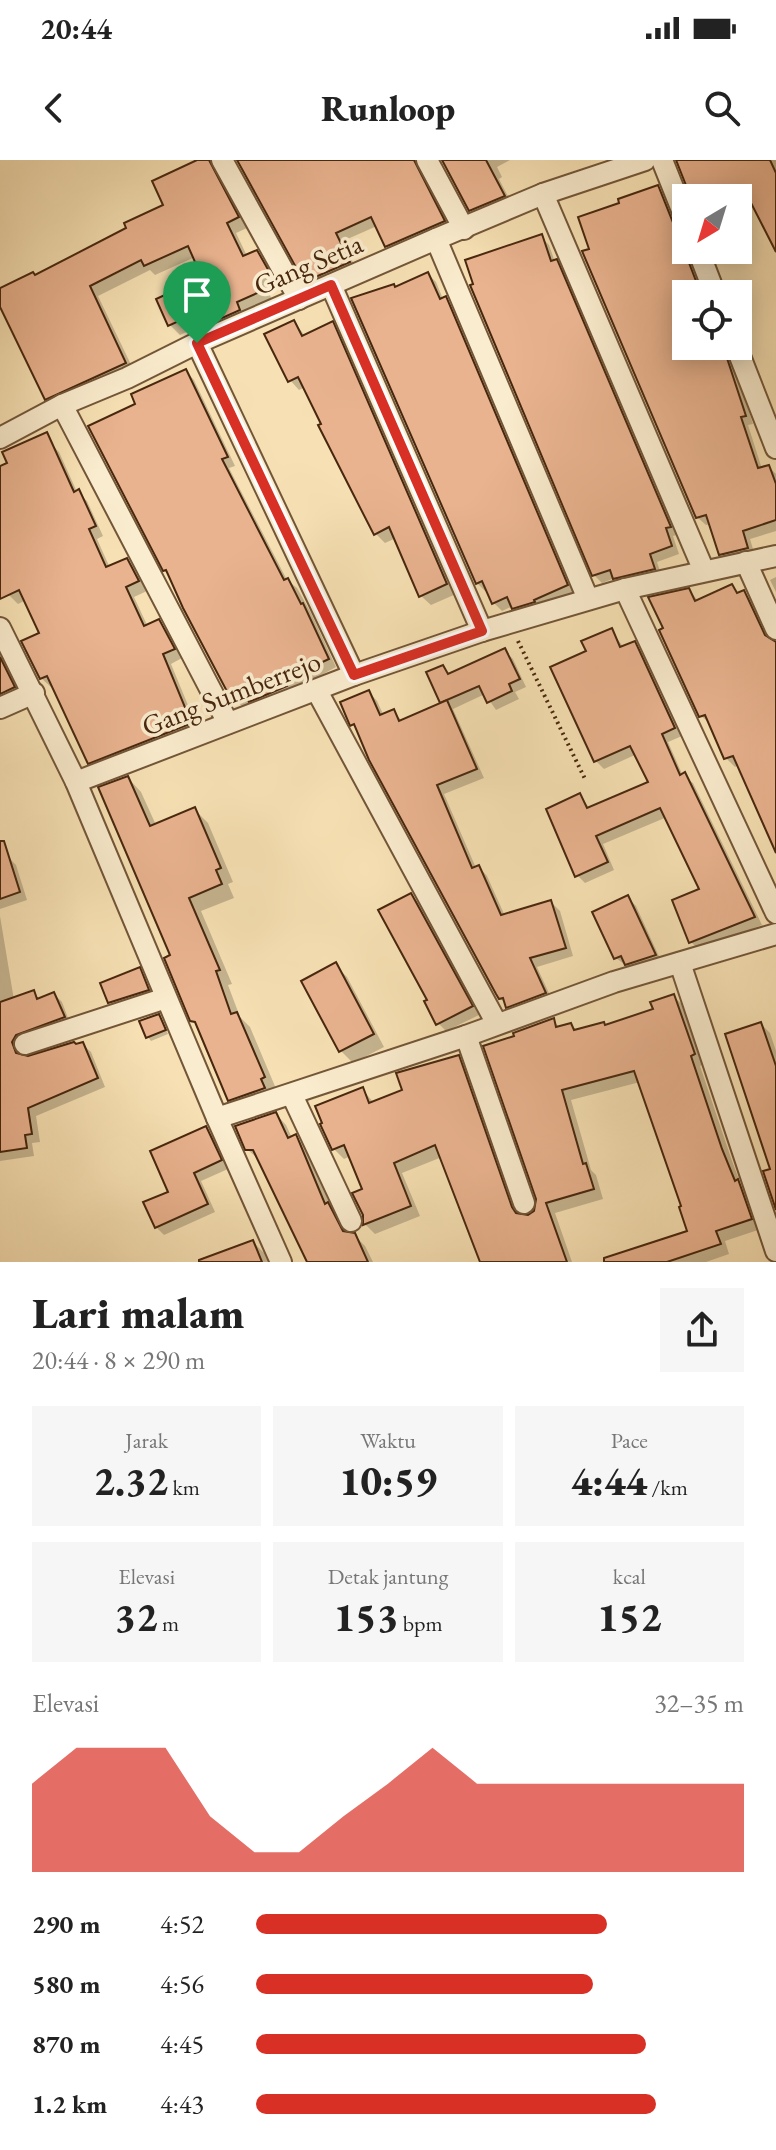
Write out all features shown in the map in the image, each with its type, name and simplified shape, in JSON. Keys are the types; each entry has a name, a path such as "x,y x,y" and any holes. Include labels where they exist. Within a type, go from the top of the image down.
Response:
{"street":[{"path":"222,160 299,299"},
{"path":"427,160 464,229"},
{"name":"Gang Setia","path":"0,438 62,405 127,378 197,343 436,239 543,194 645,160"},
{"path":"662,160 672,185"},
{"path":"543,194 704,571"},
{"path":"436,239 588,599"},
{"path":"331,285 482,631"},
{"path":"197,343 354,675"},
{"path":"741,360 776,448"},
{"path":"62,405 228,723"},
{"name":"Gang Sumberrejo","path":"76,782 354,675 482,631 625,589 776,556"},
{"path":"746,562 776,629"},
{"path":"625,589 776,913"},
{"path":"0,628 76,782 281,1262"},
{"path":"317,691 497,1024"},
{"path":"0,708 34,693"},
{"path":"217,1118 466,1036 614,982 776,934"},
{"path":"680,963 776,1251"},
{"path":"25,1044 166,998"},
{"path":"466,1036 524,1203"},
{"path":"292,1095 351,1221"}],"path":[{"path":"510,624 585,779"}],"building":[{"path":"197,160 209,160 239,217 227,223 243,256 257,250 270,273 258,278 264,290 237,302 240,310 220,319 214,305 168,326 156,299 202,278 188,246 144,266 141,260 90,286 126,363 45,400 0,307 0,288 33,272 35,275 126,228 124,223 163,205 152,181"},
{"path":"237,160 414,160 445,221 385,247 371,217 336,233 350,262 304,282"},
{"path":"442,160 486,160 505,196 469,211"},
{"path":"676,160 770,160 776,173 776,252 752,205 752,184 685,184"},
{"path":"658,185 672,220 672,264 689,264 696,280 672,280 672,360 728,360 746,416 741,417 758,468 769,465 776,484 776,520 743,531 748,548 719,555 706,515 696,518 582,251 589,249 578,217 619,203 618,199"},
{"path":"542,234 551,261 557,259 671,527 666,528 672,546 650,554 655,569 613,579 610,570 592,576 470,285 473,284 465,260"},
{"path":"428,272 440,299 446,296 568,585 535,602 512,609 507,597 492,604 482,581 476,584 351,298 394,284 395,287"},
{"path":"294,320 302,336 333,321 447,584 419,597 389,527 374,535 318,425 321,424 298,377 288,382 264,334"},
{"path":"186,369 228,457 222,459 284,580 288,578 303,603 329,659 284,680 287,686 249,702 245,693 231,699 88,426 135,404 131,394"},
{"path":"47,432 74,492 79,489 96,526 89,529 106,567 127,558 139,581 126,587 144,626 159,619 175,649 163,654 189,717 184,720 187,725 88,764 47,676 40,679 21,641 39,633 19,590 0,599 0,466 7,463 2,452"},
{"path":"732,584 737,593 744,590 765,635 776,642 776,853 733,756 724,759 705,715 699,717 659,630 663,628 648,597 689,588 695,601"},
{"path":"612,628 620,647 635,641 675,728 662,734 680,775 685,772 755,917 689,943 672,900 699,889 660,808 596,836 608,862 575,877 546,809 580,793 587,808 648,782 630,746 594,762 550,667 586,651 581,641"},
{"path":"505,648 520,679 509,684 512,691 487,703 479,686 440,703 426,672 443,665 448,674"},
{"path":"0,657 15,687 0,694"},
{"path":"369,690 380,715 394,709 399,721 447,700 477,769 437,785 472,868 479,865 501,915 551,900 566,948 530,958 546,993 506,1008 503,998 499,999 496,994 369,760 354,724 350,726 340,702"},
{"path":"128,776 150,826 195,807 221,868 216,870 222,884 189,898 220,970 216,971 231,1014 237,1012 265,1077 261,1079 265,1088 228,1101 195,1022 190,1021 164,958 170,955 98,787"},
{"path":"0,841 4,841 20,892 0,899"},
{"path":"411,893 473,1006 436,1025 424,1001 427,1000 378,910"},
{"path":"628,895 656,955 625,965 621,956 614,959 592,912"},
{"path":"336,962 374,1034 339,1052 301,981"},
{"path":"140,967 149,990 108,1003 100,983"},
{"path":"34,990 37,999 54,992 65,1017 16,1035 12,1042 16,1053 28,1056 83,1042 98,1078 28,1108 32,1134 25,1135 27,1148 0,1152 0,1002"},
{"path":"674,994 722,1149 735,1181 738,1179 752,1219 716,1231 721,1244 667,1262 604,1262 604,1258 687,1231 634,1071 562,1090 583,1164 586,1163 594,1189 546,1203 567,1262 480,1262 435,1145 394,1163 411,1206 363,1225 363,1215 352,1193 362,1189 344,1145 332,1150 315,1106 363,1087 369,1103 402,1090 396,1073 459,1055 512,1207 516,1213 528,1215 534,1211 536,1199 483,1046 554,1018 556,1027 571,1023 574,1030 604,1022 605,1025 653,1009 650,1002"},
{"path":"159,1014 166,1030 146,1038 139,1021"},
{"path":"761,1022 776,1066 776,1210 763,1171 770,1169 725,1034"},
{"path":"276,1112 288,1138 296,1134 325,1204 328,1202 343,1231 355,1233 368,1262 307,1262 253,1150 245,1150 235,1126"},
{"path":"206,1126 222,1160 194,1173 208,1204 155,1228 143,1202 168,1192 150,1151"},
{"path":"253,1240 262,1262 199,1262 199,1260"}],"route":[{"path":"331,285 482,631 354,675 197,343 331,285"}]}
